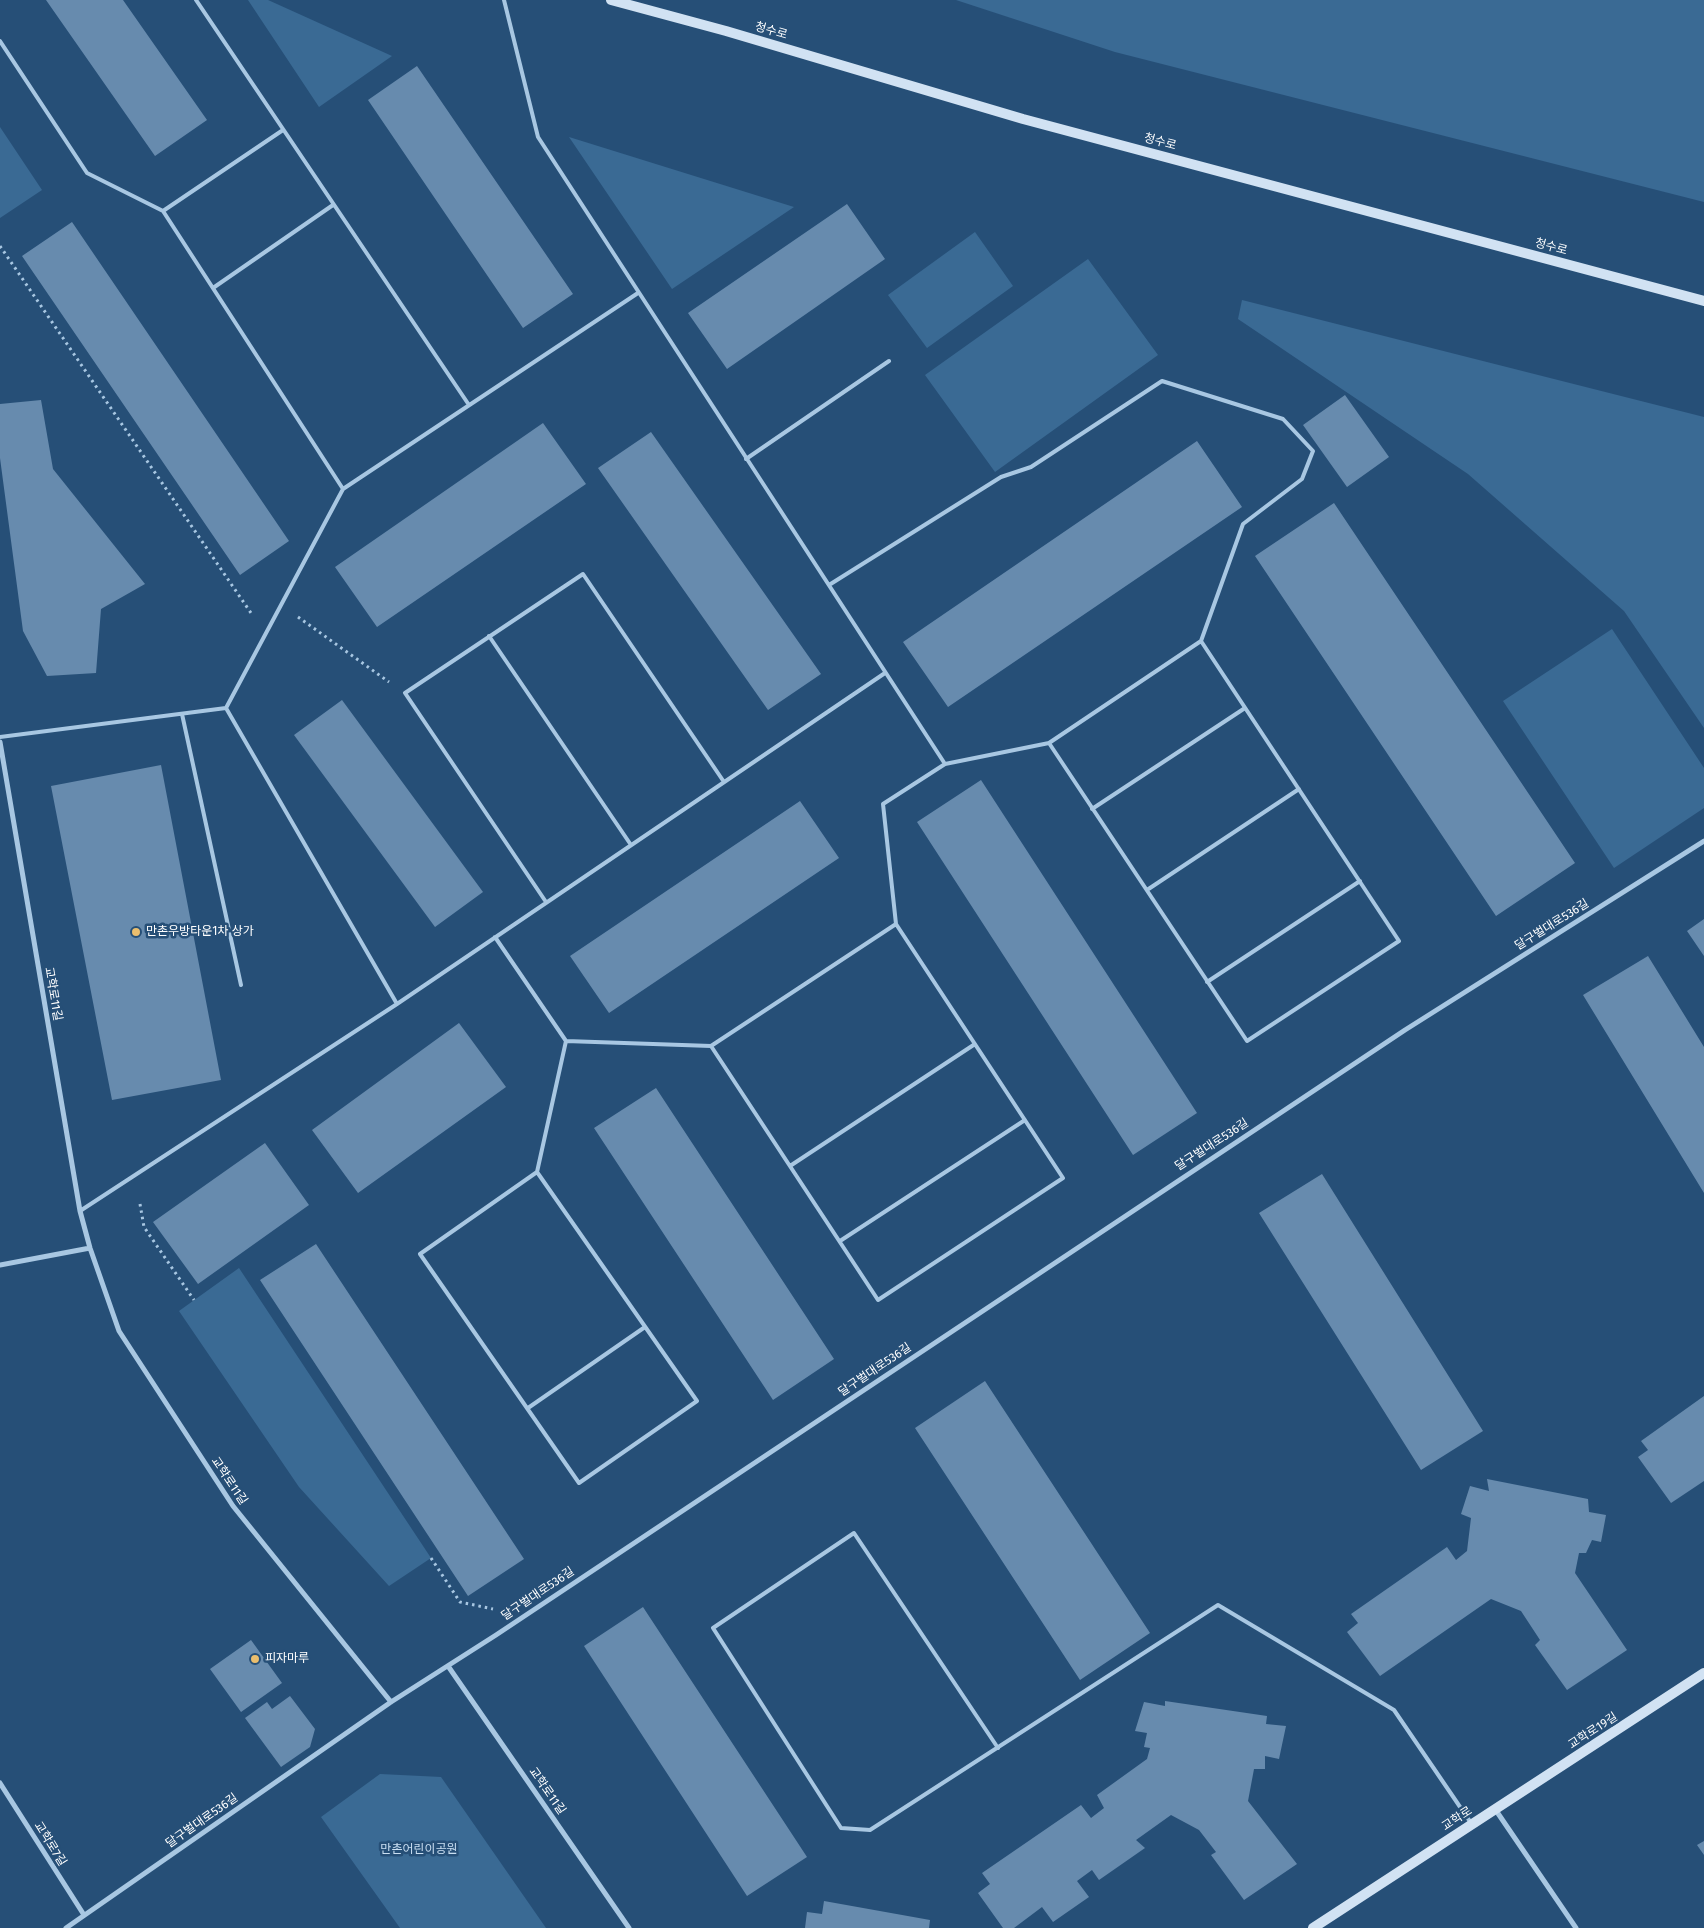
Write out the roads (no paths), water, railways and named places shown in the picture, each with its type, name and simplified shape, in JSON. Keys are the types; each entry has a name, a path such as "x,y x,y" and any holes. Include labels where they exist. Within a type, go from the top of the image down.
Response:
{"main road":[{"name":"청수로","path":"611,0 1033,121 1704,301"},
{"name":"교학로19길","path":"1495,1809 1704,1673"},
{"name":"교학로","path":"1313,1928 1495,1809"}],"street":[{"name":"교학로11길","path":"0,742 80,1211 90,1248 119,1331 233,1506 391,1702"},
{"name":"달구벌대로536길","path":"66,1928 391,1702 1396,1036 1704,841"},
{"path":"0,1265 90,1248"},
{"name":"교학로11길","path":"448,1666 629,1928"},
{"name":"교학로7길","path":"0,1784 84,1916"},
{"path":"1495,1809 1576,1928"}],"lane":[{"path":"196,0 469,405"},
{"path":"504,0 538,137 945,764"},
{"path":"0,40 87,173 163,211 343,489"},
{"path":"163,211 283,130"},
{"path":"213,288 333,205"},
{"path":"226,708 343,489 638,293"},
{"path":"746,459 889,360"},
{"path":"711,1046 878,1300 1063,1178 896,924 883,804 945,764 1049,742 1201,641 1243,524 1302,479 1313,451 1283,419 1162,381 1031,467 1001,477 829,585"},
{"path":"546,902 405,693 489,636 583,574 724,782"},
{"path":"489,636 631,845"},
{"path":"1049,742 1247,1042 1399,941 1201,641"},
{"path":"80,1211 396,1004 885,673"},
{"path":"0,737 226,708"},
{"path":"226,708 396,1004"},
{"path":"1092,809 1245,708"},
{"path":"182,714 241,985"},
{"path":"1147,890 1299,789"},
{"path":"1208,982 1360,881"},
{"path":"566,1041 711,1046 896,924"},
{"path":"495,937 566,1041 537,1172 420,1254 579,1483 697,1401 537,1172"},
{"path":"790,1166 975,1044"},
{"path":"840,1241 1025,1120"},
{"path":"528,1408 645,1327"},
{"path":"998,1748 854,1533 713,1628 841,1828 870,1830 998,1748 1218,1605 1394,1710 1472,1825"}],"place":[{"name":"만촌우방타운1차 상가","path":"136,932"},
{"name":"피자마루","path":"255,1659"}],"park label":[{"name":"만촌어린이공원","path":"419,1850"}]}
